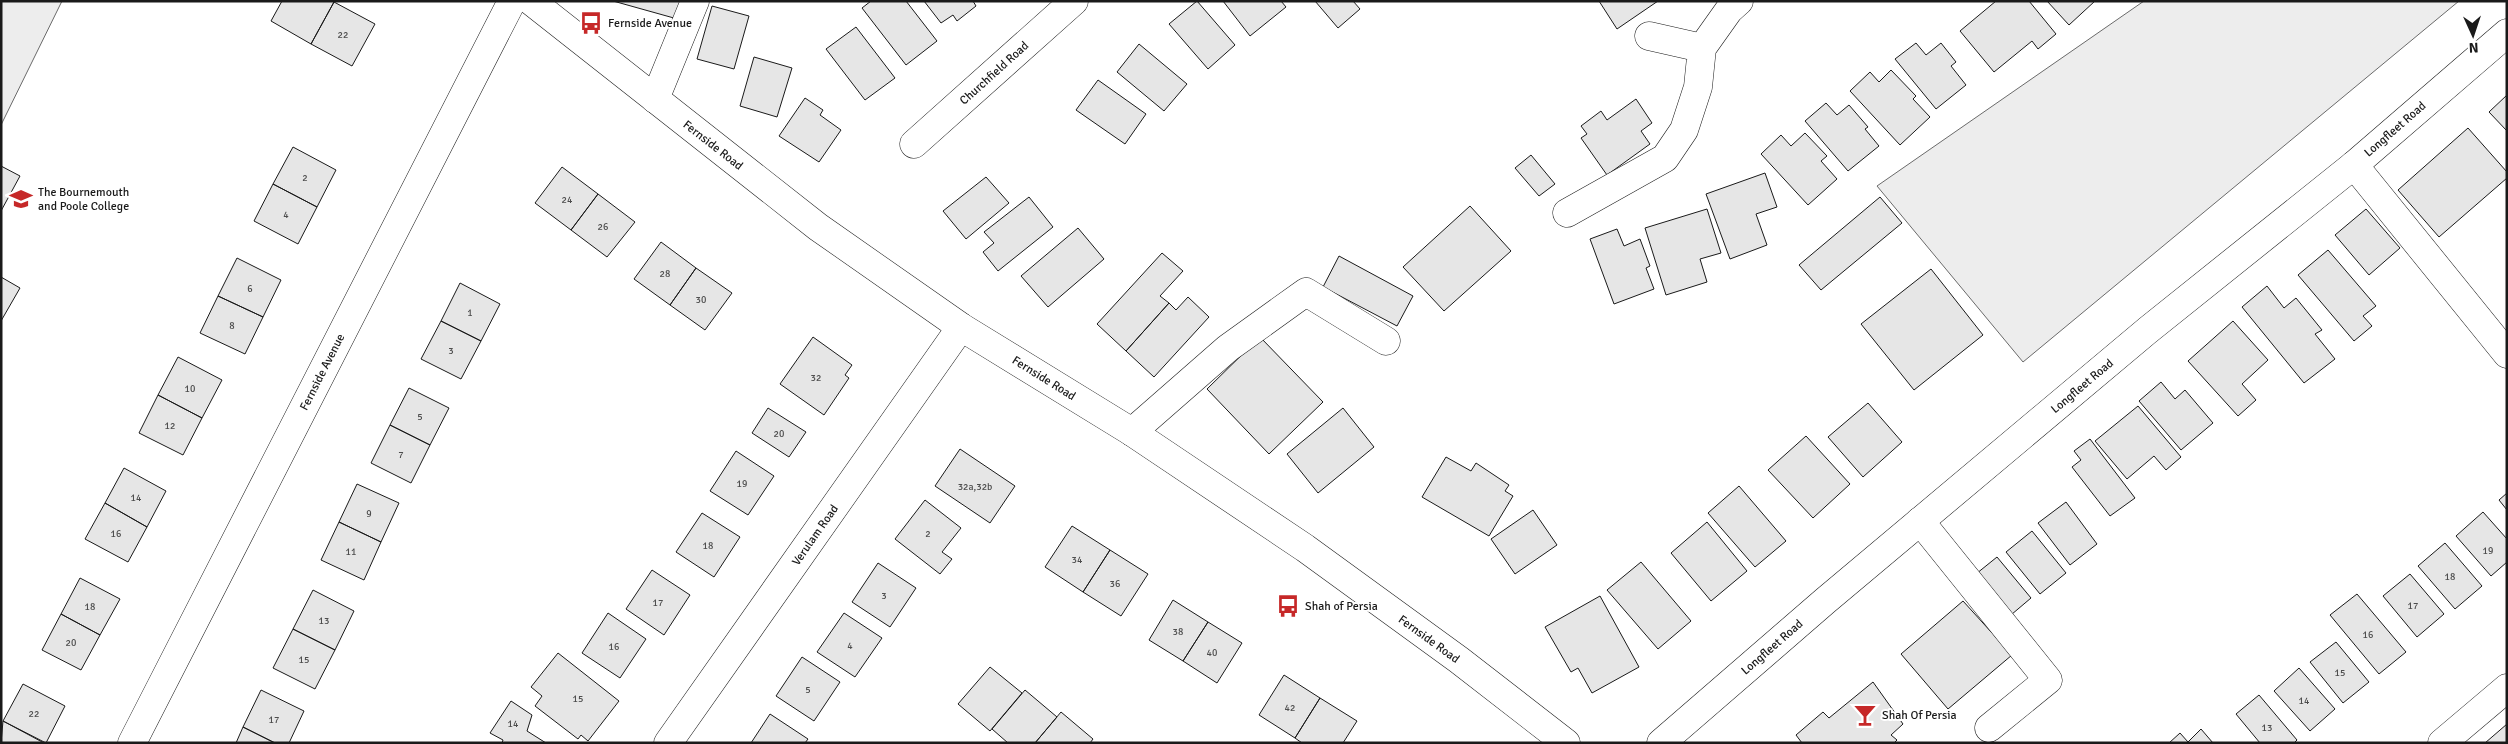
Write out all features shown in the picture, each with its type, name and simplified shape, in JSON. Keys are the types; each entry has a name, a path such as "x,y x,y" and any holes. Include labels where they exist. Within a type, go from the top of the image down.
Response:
{"main road":[{"name":"Fernside Avenue","path":"132,743 512,1"},
{"name":"Fernside Road","path":"531,1 818,227 961,327 1132,432 1304,548 1460,660 1566,743"},
{"path":"655,99 696,1"},
{"name":"Churchfield Road","path":"914,144 1074,1"},
{"path":"1567,213 1665,158 1684,130 1698,87 1702,48 1729,10 1739,1"},
{"name":"Longfleet Road","path":"1661,743 1920,521 2148,330 2354,165 2507,33"},
{"path":"1649,36 1702,48"},
{"path":"2354,165 2507,354"},
{"path":"1132,432 1228,348 1306,292 1386,341"},
{"name":"Verulam Road","path":"668,743 961,327"},
{"path":"1920,521 2048,680 1989,728"},
{"path":"2442,743 2507,688"}],"shaded area":[{"path":"1,1 62,1 1,125"},
{"path":"2144,1 2459,1 2023,362 1877,186"}],"building":[{"path":"282,1 334,2 311,44 271,21"},
{"path":"613,1 686,1 681,20"},
{"path":"871,1 906,1 937,41 906,65 862,8"},
{"path":"924,1 973,1 976,6 957,21 953,15 941,23"},
{"path":"1197,1 1235,45 1208,69 1169,24"},
{"path":"1223,1 1281,1 1286,7 1250,36"},
{"path":"1315,1 1353,1 1360,9 1338,28"},
{"path":"1599,1 1658,1 1617,29"},
{"path":"1996,1 2029,1 2056,34 2038,49 2032,41 1994,72 1960,31"},
{"path":"2047,1 2095,1 2069,25"},
{"path":"334,2 375,24 352,66 311,44"},
{"path":"712,6 749,16 734,69 697,59"},
{"path":"856,27 895,78 865,100 826,49"},
{"path":"1916,43 1926,55 1941,43 1956,62 1951,66 1966,85 1936,109 1895,59"},
{"path":"1139,44 1187,84 1164,111 1117,72"},
{"path":"754,57 792,68 777,117 740,106"},
{"path":"1891,70 1916,96 1913,99 1930,117 1900,145 1850,91 1870,72 1879,82"},
{"path":"1098,80 1146,114 1125,144 1076,110"},
{"path":"2507,95 2507,131 2489,112"},
{"path":"805,98 823,110 820,115 841,130 819,162 779,136"},
{"path":"1636,99 1652,123 1641,131 1650,144 1607,175 1581,138 1587,134 1581,126 1601,111 1607,120"},
{"path":"1826,103 1837,115 1849,105 1868,127 1865,129 1879,146 1848,171 1805,121"},
{"path":"2468,128 2507,172 2507,178 2439,237 2398,190"},
{"path":"1805,133 1827,156 1821,161 1837,179 1808,205 1761,154 1781,135 1791,146"},
{"path":"293,147 336,170 317,207 273,184"},
{"path":"1531,155 1555,184 1539,196 1515,168"},
{"path":"1,166 20,176 1,211"},
{"path":"562,167 598,194 571,230 535,203"},
{"path":"1765,173 1777,207 1756,214 1767,245 1730,259 1706,194"},
{"path":"986,177 1009,203 966,239 943,211"},
{"path":"273,184 317,207 298,244 254,221"},
{"path":"598,194 635,222 607,257 571,230"},
{"path":"1029,197 1053,227 998,271 983,252 994,243 984,232"},
{"path":"1880,197 1902,223 1821,290 1799,265"},
{"path":"1470,206 1511,251 1444,311 1403,267"},
{"path":"1707,209 1721,253 1700,259 1707,282 1666,295 1645,228"},
{"path":"2366,209 2400,248 2369,275 2335,235"},
{"path":"1078,228 1104,259 1048,307 1021,276"},
{"path":"1617,229 1624,246 1640,239 1650,266 1646,268 1654,289 1614,304 1590,239"},
{"path":"661,242 696,268 670,305 634,279"},
{"path":"2328,250 2376,306 2363,316 2372,326 2354,341 2298,275"},
{"path":"1162,253 1183,271 1160,296 1169,303 1126,351 1097,324"},
{"path":"1339,256 1413,296 1397,326 1323,287"},
{"path":"237,258 281,280 263,317 218,296"},
{"path":"696,268 732,293 705,330 670,305"},
{"path":"1931,269 1983,335 1914,390 1861,324"},
{"path":"1,277 20,288 1,321"},
{"path":"460,283 500,304 481,341 441,321"},
{"path":"2267,286 2284,308 2296,298 2322,330 2315,334 2335,359 2304,383 2242,307"},
{"path":"218,296 263,317 245,354 200,333"},
{"path":"1188,297 1209,317 1154,377 1126,351 1169,303 1176,310"},
{"path":"441,321 481,341 461,379 421,359"},
{"path":"2233,321 2268,360 2242,384 2256,400 2238,416 2188,361"},
{"path":"813,337 852,365 845,375 849,378 824,415 780,384"},
{"path":"1260,337 1323,402 1269,454 1207,389"},
{"path":"178,357 222,380 202,418 158,395"},
{"path":"2161,382 2175,399 2185,390 2213,423 2181,450 2139,401"},
{"path":"409,388 449,408 430,445 390,425"},
{"path":"158,395 202,418 183,455 139,433"},
{"path":"1868,403 1902,442 1863,477 1828,437"},
{"path":"2138,406 2181,457 2166,470 2154,456 2127,479 2095,441"},
{"path":"768,408 806,432 789,457 752,433"},
{"path":"1343,408 1374,447 1318,493 1287,454"},
{"path":"390,425 430,445 411,483 371,463"},
{"path":"1806,436 1850,484 1813,518 1768,470"},
{"path":"2090,439 2135,498 2110,516 2072,467 2081,460 2074,451"},
{"path":"960,449 1015,486 990,523 935,486"},
{"path":"736,451 774,476 748,515 710,491"},
{"path":"1446,457 1471,471 1476,463 1509,485 1505,491 1513,496 1489,536 1422,497"},
{"path":"124,468 166,491 147,527 105,503"},
{"path":"357,484 399,503 381,542 339,522"},
{"path":"1739,486 1786,541 1755,567 1708,513"},
{"path":"2507,493 2507,510 2499,500"},
{"path":"925,500 961,528 942,552 952,559 940,574 895,539"},
{"path":"2066,502 2097,544 2070,565 2038,523"},
{"path":"105,503 147,527 128,562 85,539"},
{"path":"1533,510 1557,545 1515,574 1491,539"},
{"path":"2483,512 2507,539 2507,562 2491,576 2456,536"},
{"path":"702,513 740,537 714,577 676,552"},
{"path":"339,522 381,542 364,580 321,560"},
{"path":"1707,522 1747,571 1711,601 1671,553"},
{"path":"1072,526 1110,550 1083,592 1045,567"},
{"path":"2032,531 2066,573 2040,594 2006,552"},
{"path":"2445,543 2482,586 2455,609 2418,566"},
{"path":"1110,550 1148,574 1121,616 1083,592"},
{"path":"1997,557 2031,598 2005,620 1971,578"},
{"path":"1641,562 1691,621 1658,649 1607,590"},
{"path":"878,563 916,588 890,627 852,602"},
{"path":"652,570 690,595 664,635 626,609"},
{"path":"2410,574 2444,614 2417,637 2383,596"},
{"path":"80,578 120,599 100,635 61,614"},
{"path":"313,590 354,611 335,650 293,629"},
{"path":"2357,594 2406,652 2379,674 2330,615"},
{"path":"1600,596 1639,667 1592,693 1578,668 1571,672 1545,627"},
{"path":"1173,600 1208,622 1183,661 1149,640"},
{"path":"1963,601 2012,655 1948,709 1901,654"},
{"path":"608,613 646,639 620,678 582,653"},
{"path":"844,613 882,638 855,677 817,652"},
{"path":"61,614 100,635 81,670 42,650"},
{"path":"1208,622 1242,643 1217,683 1183,661"},
{"path":"293,629 335,650 315,689 273,668"},
{"path":"2336,642 2369,682 2343,703 2310,662"},
{"path":"558,653 619,701 588,741 581,735 578,739 535,706 542,696 531,687"},
{"path":"802,657 840,682 814,721 776,696"},
{"path":"990,667 1022,693 990,731 958,704"},
{"path":"2299,668 2335,709 2310,731 2274,691"},
{"path":"1284,675 1320,698 1295,738 1259,715"},
{"name":"Shah Of Persia","path":"1873,682 1903,724 1891,735 1897,740 1894,743 1802,743 1796,735 1823,712 1829,718"},
{"path":"23,684 65,706 46,743 3,721"},
{"path":"261,690 304,711 289,743 275,743 243,727"},
{"path":"1025,690 1057,717 1035,743 1008,743 992,729"},
{"path":"2259,695 2297,740 2294,743 2260,743 2236,714"},
{"path":"1320,698 1357,721 1343,743 1302,743 1295,738"},
{"path":"511,701 532,715 527,731 546,743 502,743 503,740 490,733"},
{"path":"1061,712 1093,739 1090,743 1035,743"},
{"path":"770,714 808,739 805,743 751,743"},
{"path":"3,721 44,743 1,743"},
{"path":"2507,724 2507,743 2485,743"},
{"path":"243,727 275,743 236,743"},
{"path":"2201,729 2213,743 2169,743 2180,733 2188,742"}],"place":[{"name":"Fernside Avenue","path":"591,23"},
{"name":"The Bournemouth and Poole College","path":"21,199"},
{"name":"Shah of Persia","path":"1288,606"},
{"name":"Shah Of Persia","path":"1865,715"}]}
